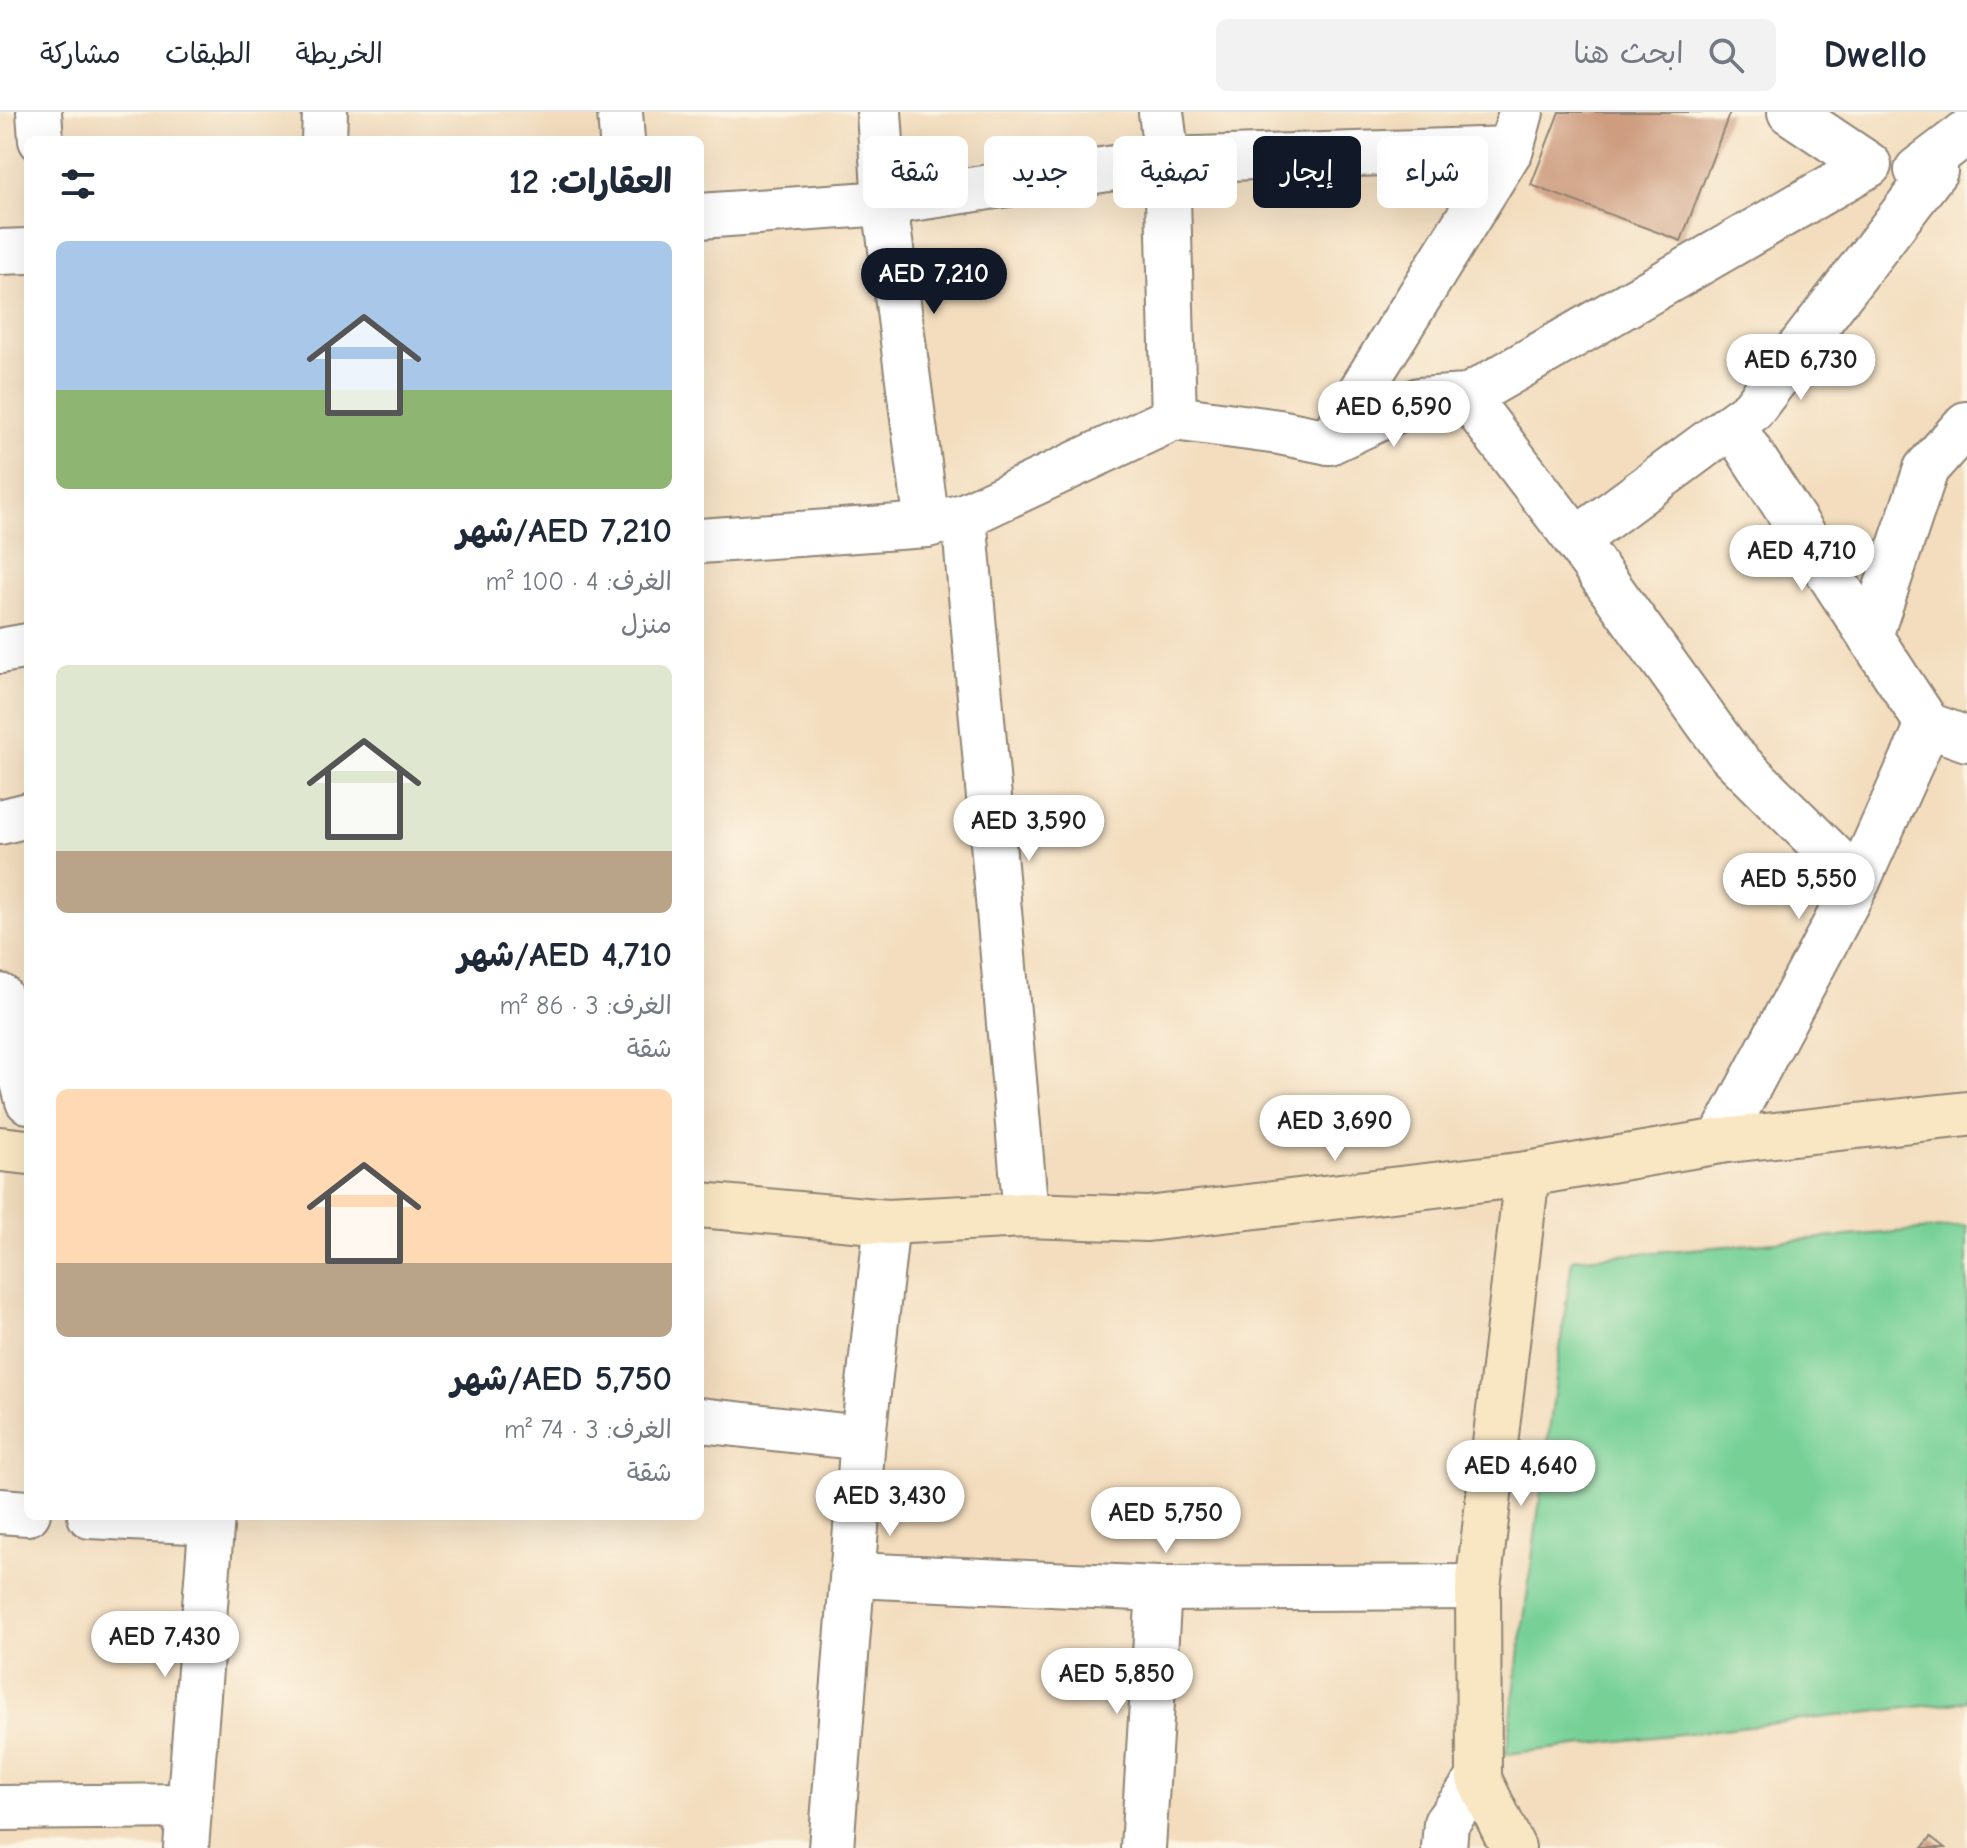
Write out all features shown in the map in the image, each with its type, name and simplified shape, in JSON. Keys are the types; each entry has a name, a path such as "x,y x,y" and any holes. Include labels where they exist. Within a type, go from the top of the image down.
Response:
{"street":[{"path":"39,112 41,136"},
{"path":"324,136 325,112"},
{"path":"620,112 622,136"},
{"path":"879,112 881,136"},
{"path":"1161,112 1164,136"},
{"path":"1790,112 1869,165 1940,176"},
{"path":"1237,154 1516,130"},
{"path":"1329,442 1516,130"},
{"path":"1576,540 1752,410 1940,176 1967,132"},
{"path":"704,541 945,521 1174,418 1329,442 1419,400 1467,397 1869,165"},
{"path":"968,190 1113,168"},
{"path":"704,216 863,205"},
{"path":"886,208 945,521 1026,1215"},
{"path":"1168,208 1174,418"},
{"path":"0,252 24,251"},
{"path":"1467,397 1576,540 1730,754 1858,881"},
{"path":"1720,1141 1858,881 1947,732 1870,636 1732,425"},
{"path":"1870,636 1926,469 1967,425"},
{"path":"0,651 24,647"},
{"path":"0,822 24,816"},
{"path":"0,996 24,1086"},
{"path":"704,1205 887,1222 1026,1215 1147,1219 1527,1174 1720,1141 1967,1114"},
{"path":"0,1149 24,1152"},
{"path":"1513,1848 1479,1779 1478,1587 1527,1174"},
{"path":"831,1848 863,1438 887,1222"},
{"path":"704,1420 863,1438"},
{"path":"0,1511 24,1513"},
{"path":"0,1808 187,1827 212,1520"},
{"path":"854,1575 1159,1589 1478,1587"},
{"path":"1143,1848 1159,1589"},
{"path":"1444,1848 1446,1823 1479,1779"}],"green space":[{"path":"1967,1226 1967,1701 1506,1754 1572,1259"}],"building":[{"path":"1559,112 1730,112 1681,241 1531,185"},
{"path":"1931,1837 1945,1848 1922,1848"}]}
